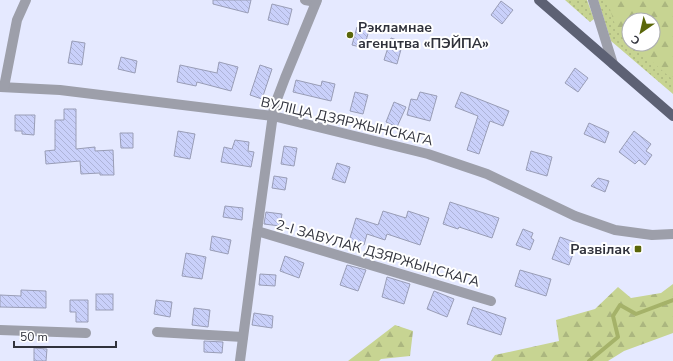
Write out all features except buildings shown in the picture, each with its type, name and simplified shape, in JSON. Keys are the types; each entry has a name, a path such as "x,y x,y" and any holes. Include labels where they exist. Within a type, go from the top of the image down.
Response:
{"main road":[{"path":"539,0 673,116"}],"street":[{"path":"2,87 17,20 26,0"},
{"path":"305,0 317,1"},
{"path":"593,0 613,64"},
{"name":"2-І ЗАВУЛАК ДЗЯРЖЫНСКАГА","path":"240,361 256,232 274,107 317,1"},
{"name":"ВУЛІЦА ДЗЯРЖЫНСКАГА","path":"2,87 60,90 273,116 428,154 487,174 575,216 615,230 652,235 673,234"},
{"name":"2-І ЗАВУЛАК ДЗЯРЖЫНСКАГА","path":"256,232 491,301"},
{"path":"0,330 86,333"},
{"path":"156,332 243,337"}],"green space":[{"path":"565,0 587,0 594,19 590,22"},
{"path":"598,0 673,0 673,94 624,52 661,52 661,12 621,12 621,50 611,41"},
{"path":"607,0 673,0 673,80 641,52 661,52 661,12 621,12 621,34 617,31"},
{"path":"673,284 673,333 624,351 608,361 491,361 495,355 559,341 556,320 595,309 618,287 631,298 661,293"},
{"path":"395,325 413,331 410,356 381,359 379,361 348,361"}],"waterway":[{"path":"589,361 618,337 613,316 620,305 636,314 673,300"}],"place":[{"name":"Рэкламнае агенцтва «ПЭЙПА»","path":"350,35"},
{"name":"Развілак","path":"638,249"}]}
